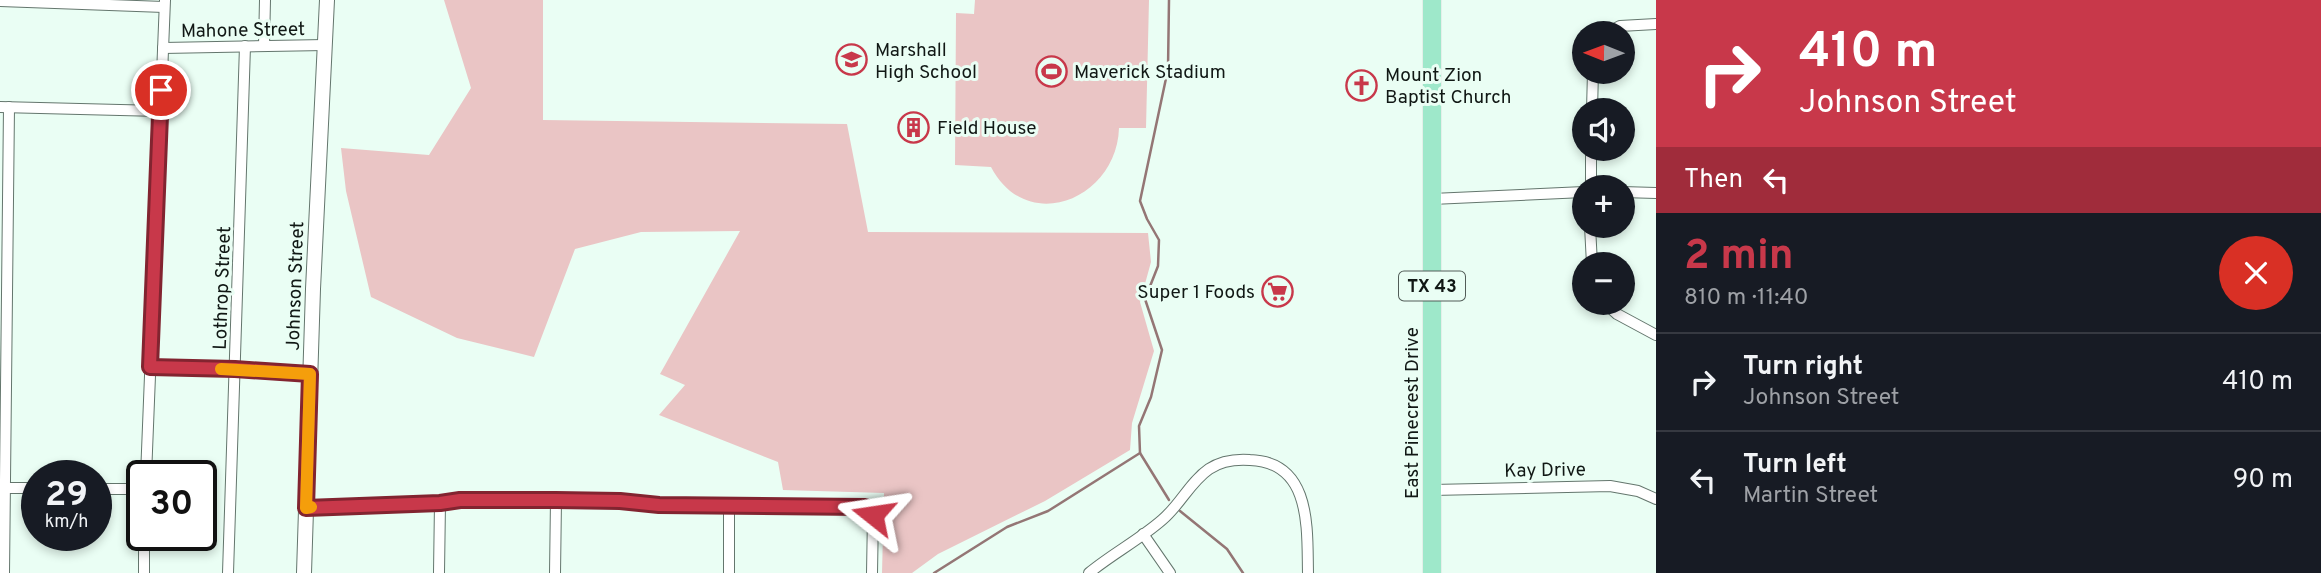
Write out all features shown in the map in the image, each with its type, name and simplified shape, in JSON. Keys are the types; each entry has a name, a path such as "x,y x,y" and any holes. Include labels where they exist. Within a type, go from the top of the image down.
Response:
{"main road":[{"name":"East Pinecrest Drive","path":"1432,0 1432,573"}],"street":[{"path":"264,46 265,0"},
{"name":"Johnson Street","path":"304,573 327,0"},
{"name":"Mahone Street","path":"4,1 164,4"},
{"path":"147,460 164,4"},
{"path":"1635,24 1656,24"},
{"name":"Mahone Street","path":"163,48 325,45"},
{"name":"Lothrop Street","path":"228,573 245,46"},
{"path":"4,573 4,107 160,111"},
{"path":"1635,192 1656,193"},
{"path":"1432,199 1572,193"},
{"path":"1619,315 1656,335"},
{"path":"150,367 310,374"},
{"path":"1088,573 1168,514 1208,470 1223,462 1260,461 1287,474 1304,505 1308,573"},
{"name":"Kay Drive","path":"1432,489 1611,486 1639,491 1656,499"},
{"path":"3,488 21,488"},
{"path":"306,508 460,500 865,507 873,515 872,573"},
{"path":"555,573 556,500"},
{"path":"439,573 440,503"},
{"path":"729,505 729,573"},
{"path":"1143,534 1170,573"},
{"path":"144,573 145,551"}],"shaded area":[{"path":"444,0 543,0 543,120 847,124 868,232 1148,233 1151,262 1140,302 1154,351 1132,423 1130,450 1045,501 938,554 912,573 882,573 884,493 783,490 778,462 659,415 685,385 660,374 740,231 641,232 575,249 534,357 457,338 371,297 346,191 341,148 429,155 471,88"},
{"name":"Maverick Stadium","path":"975,0 1149,0 1146,128 1119,128 1114,153 1103,174 1087,190 1068,200 1047,204 1026,200 1007,188 991,167 955,165 956,13 974,14"}],"waterway":[{"path":"934,573 1007,527 1048,511 1140,453 1139,426 1151,397 1162,350 1145,299 1158,266 1159,240 1140,201 1168,69 1169,0"},
{"path":"1140,453 1169,500"},
{"path":"1180,511 1227,549 1243,573"}],"slow traffic":[{"path":"221,369 310,374 306,508 311,507"}],"place":[{"name":"Marshall High School","path":"852,60"},
{"name":"Maverick Stadium","path":"1051,71"},
{"name":"Mount Zion Baptist Church","path":"1362,85"},
{"name":"Field House","path":"914,127"},
{"name":"Super 1 Foods","path":"1278,291"}],"route":[{"path":"161,90 150,367 310,374 306,508 440,503 453,500 556,500 620,501 659,505 865,507 873,515"}]}
